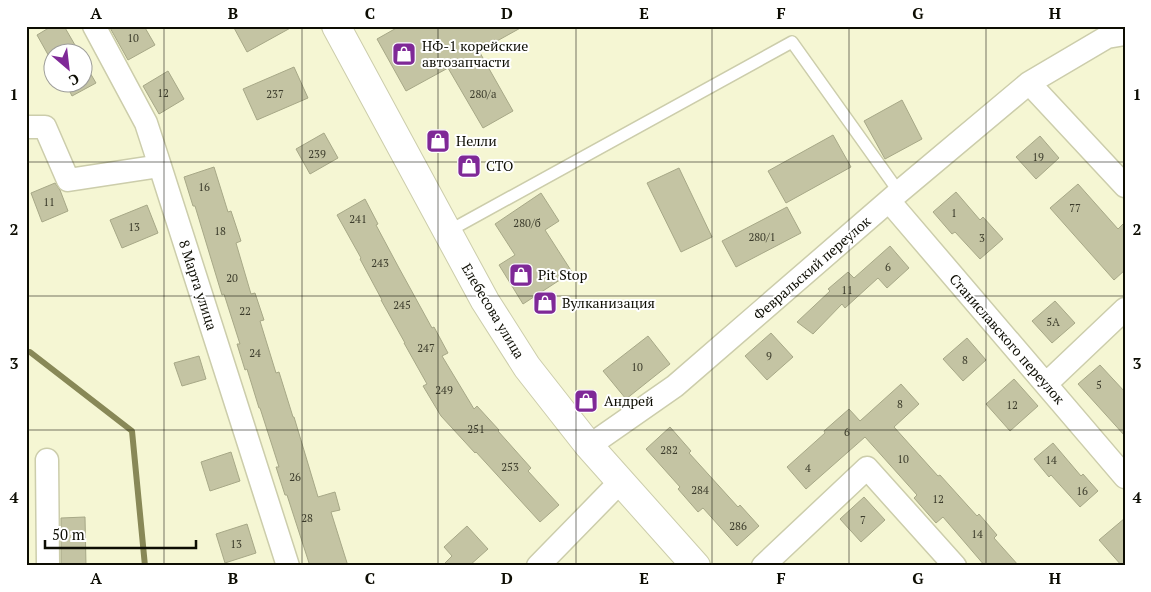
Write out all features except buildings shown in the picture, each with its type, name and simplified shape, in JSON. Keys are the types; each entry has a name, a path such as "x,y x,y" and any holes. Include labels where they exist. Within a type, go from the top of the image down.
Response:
{"main road":[{"name":"Елебесова улица","path":"343,29 447,232 485,301 527,367 590,446 696,566"}],"street":[{"name":"8 Марта улица","path":"94,26 146,123 288,566"},
{"name":"Февральский переулок","path":"590,446 675,386 1029,82 1107,37 1125,34"},
{"path":"1029,82 1125,186"},
{"path":"26,127 45,126 68,180 160,166"},
{"name":"Станиславского переулок","path":"894,196 1046,384 1125,476"},
{"path":"1046,384 1125,309"},
{"path":"47,460 48,566"},
{"path":"763,566 867,468 955,566"},
{"path":"538,566 621,481"}],"lane":[{"path":"447,232 792,42 894,196"}],"waterway":[{"path":"26,352 30,352 132,431 145,566"}],"place":[{"name":"НФ-1 корейские автозапчасти","path":"404,54"},
{"name":"Нелли","path":"438,141"},
{"name":"СТО","path":"469,166"},
{"name":"Pit Stop","path":"521,275"},
{"name":"Вулканизация","path":"545,303"},
{"name":"Андрей","path":"586,401"}]}
